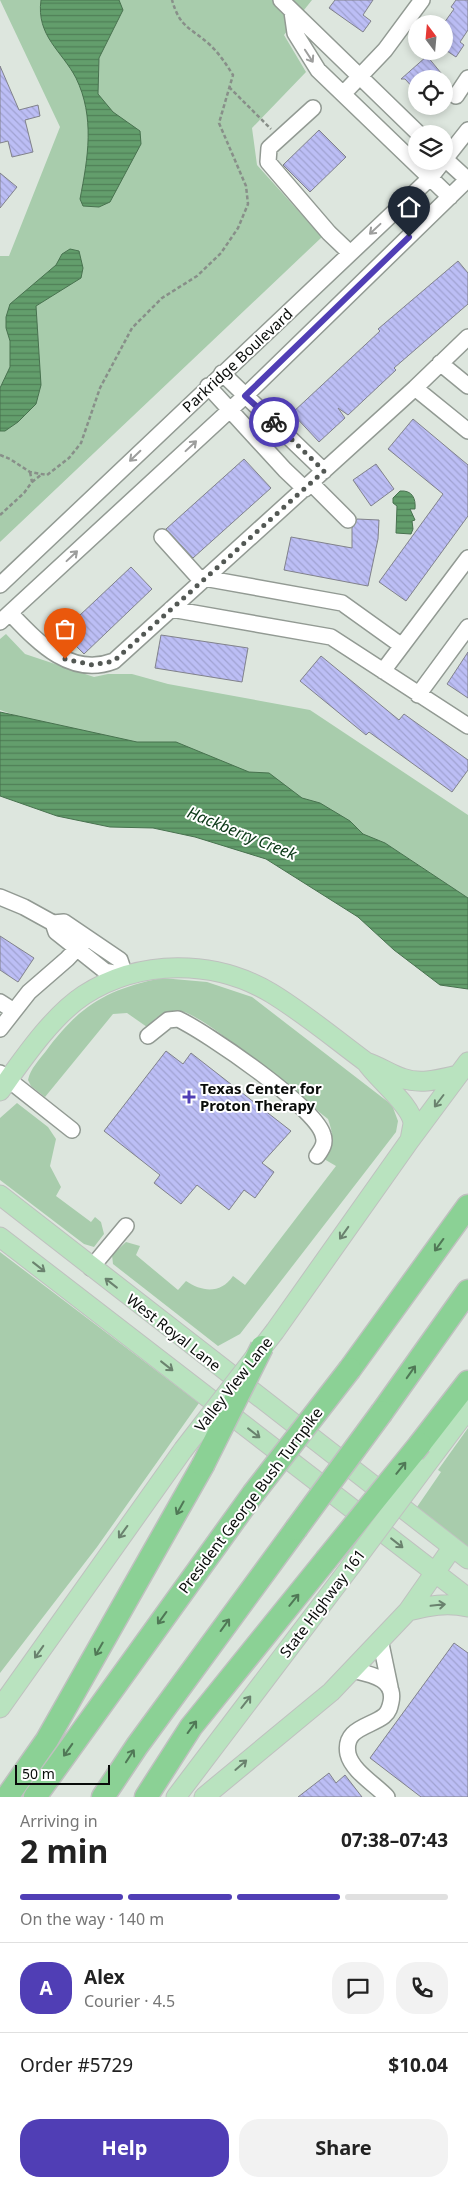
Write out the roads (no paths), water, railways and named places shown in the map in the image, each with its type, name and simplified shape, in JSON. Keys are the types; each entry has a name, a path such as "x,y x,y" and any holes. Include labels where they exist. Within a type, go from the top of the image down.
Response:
{"highway":[{"name":"President George Bush Turnpike","path":"35,1797 253,1494 350,1369 468,1206"},
{"path":"103,1797 137,1746 382,1412 468,1291"},
{"path":"8,1797 47,1740 203,1465 268,1339"},
{"path":"146,1797 191,1727 468,1382"}],"main road":[{"path":"3,1081 54,1021 84,995 125,974 154,968 197,968 238,979 270,993 366,1062 380,1066 402,1078 420,1082 463,1068"},
{"path":"366,1062 375,1076 402,1101 408,1110 413,1123 410,1140"},
{"name":"Valley View Lane","path":"0,1708 183,1450 268,1339 463,1068"},
{"name":"West Royal Lane","path":"0,1196 468,1559"},
{"name":"West Royal Lane","path":"0,1237 468,1598"},
{"name":"State Highway 161","path":"176,1797 468,1409"},
{"path":"204,1797 331,1692 408,1611 452,1548"},
{"path":"408,1611 434,1605 453,1604 468,1607"}],"street":[{"path":"280,0 409,125"},
{"path":"344,93 385,50 422,0"},
{"path":"292,12 295,33 318,70 450,197"},
{"path":"456,96 468,78"},
{"path":"313,108 269,148 268,162 329,233 350,253"},
{"path":"386,135 403,119"},
{"name":"Parkridge Boulevard","path":"453,149 468,130"},
{"path":"453,166 468,179"},
{"name":"Parkridge Boulevard","path":"0,585 436,170"},
{"name":"Parkridge Boulevard","path":"5,617 245,396 468,179"},
{"path":"5,617 56,655 75,662 101,665 114,661 416,388 468,337"},
{"path":"440,363 468,386"},
{"path":"222,373 324,471"},
{"path":"208,386 268,451 348,520"},
{"path":"416,388 468,431"},
{"path":"268,451 288,436"},
{"path":"162,537 198,577 342,603 402,646"},
{"path":"383,671 468,558"},
{"path":"171,609 331,636 418,695 468,726"},
{"path":"418,695 468,627"},
{"path":"0,897 24,906 53,923 56,932 83,943 105,971 125,974"},
{"path":"0,1029 29,992 83,943"},
{"path":"0,1002 14,1011"},
{"path":"148,1036 168,1020 178,1019 189,1024 250,1067 288,1095 319,1124 324,1136 324,1146 317,1156"},
{"path":"3,1081 72,1130"},
{"path":"91,1268 126,1226"},
{"path":"380,1639 392,1699 389,1710 384,1716 359,1727 349,1743 348,1754 353,1763 387,1797"},
{"path":"352,1670 374,1675 384,1680 390,1689"}],"water":[{"path":"41,0 119,0 123,10 99,58 98,94 113,112 140,131 141,144 110,202 99,207 83,206 80,199 88,138 86,108 76,78 51,42 42,24 40,13"},
{"path":"70,249 79,251 83,268 81,278 36,306 41,385 36,404 18,422 5,431 0,431 0,388 10,367 10,341 6,328 6,317 10,304 56,265 62,254"},
{"path":"400,491 410,493 415,501 415,509 410,509 415,520 412,521 413,529 411,534 396,533 397,506 393,503 393,498"},
{"name":"Hackberry Creek","path":"0,712 137,742 176,742 249,772 269,773 302,798 320,803 350,821 363,834 385,843 468,898 468,989 440,985 394,950 358,917 266,859 195,837 153,828 110,827 57,816 0,796"}],"place":[{"name":"Texas Center for Proton Therapy","path":"189,1097"}]}
